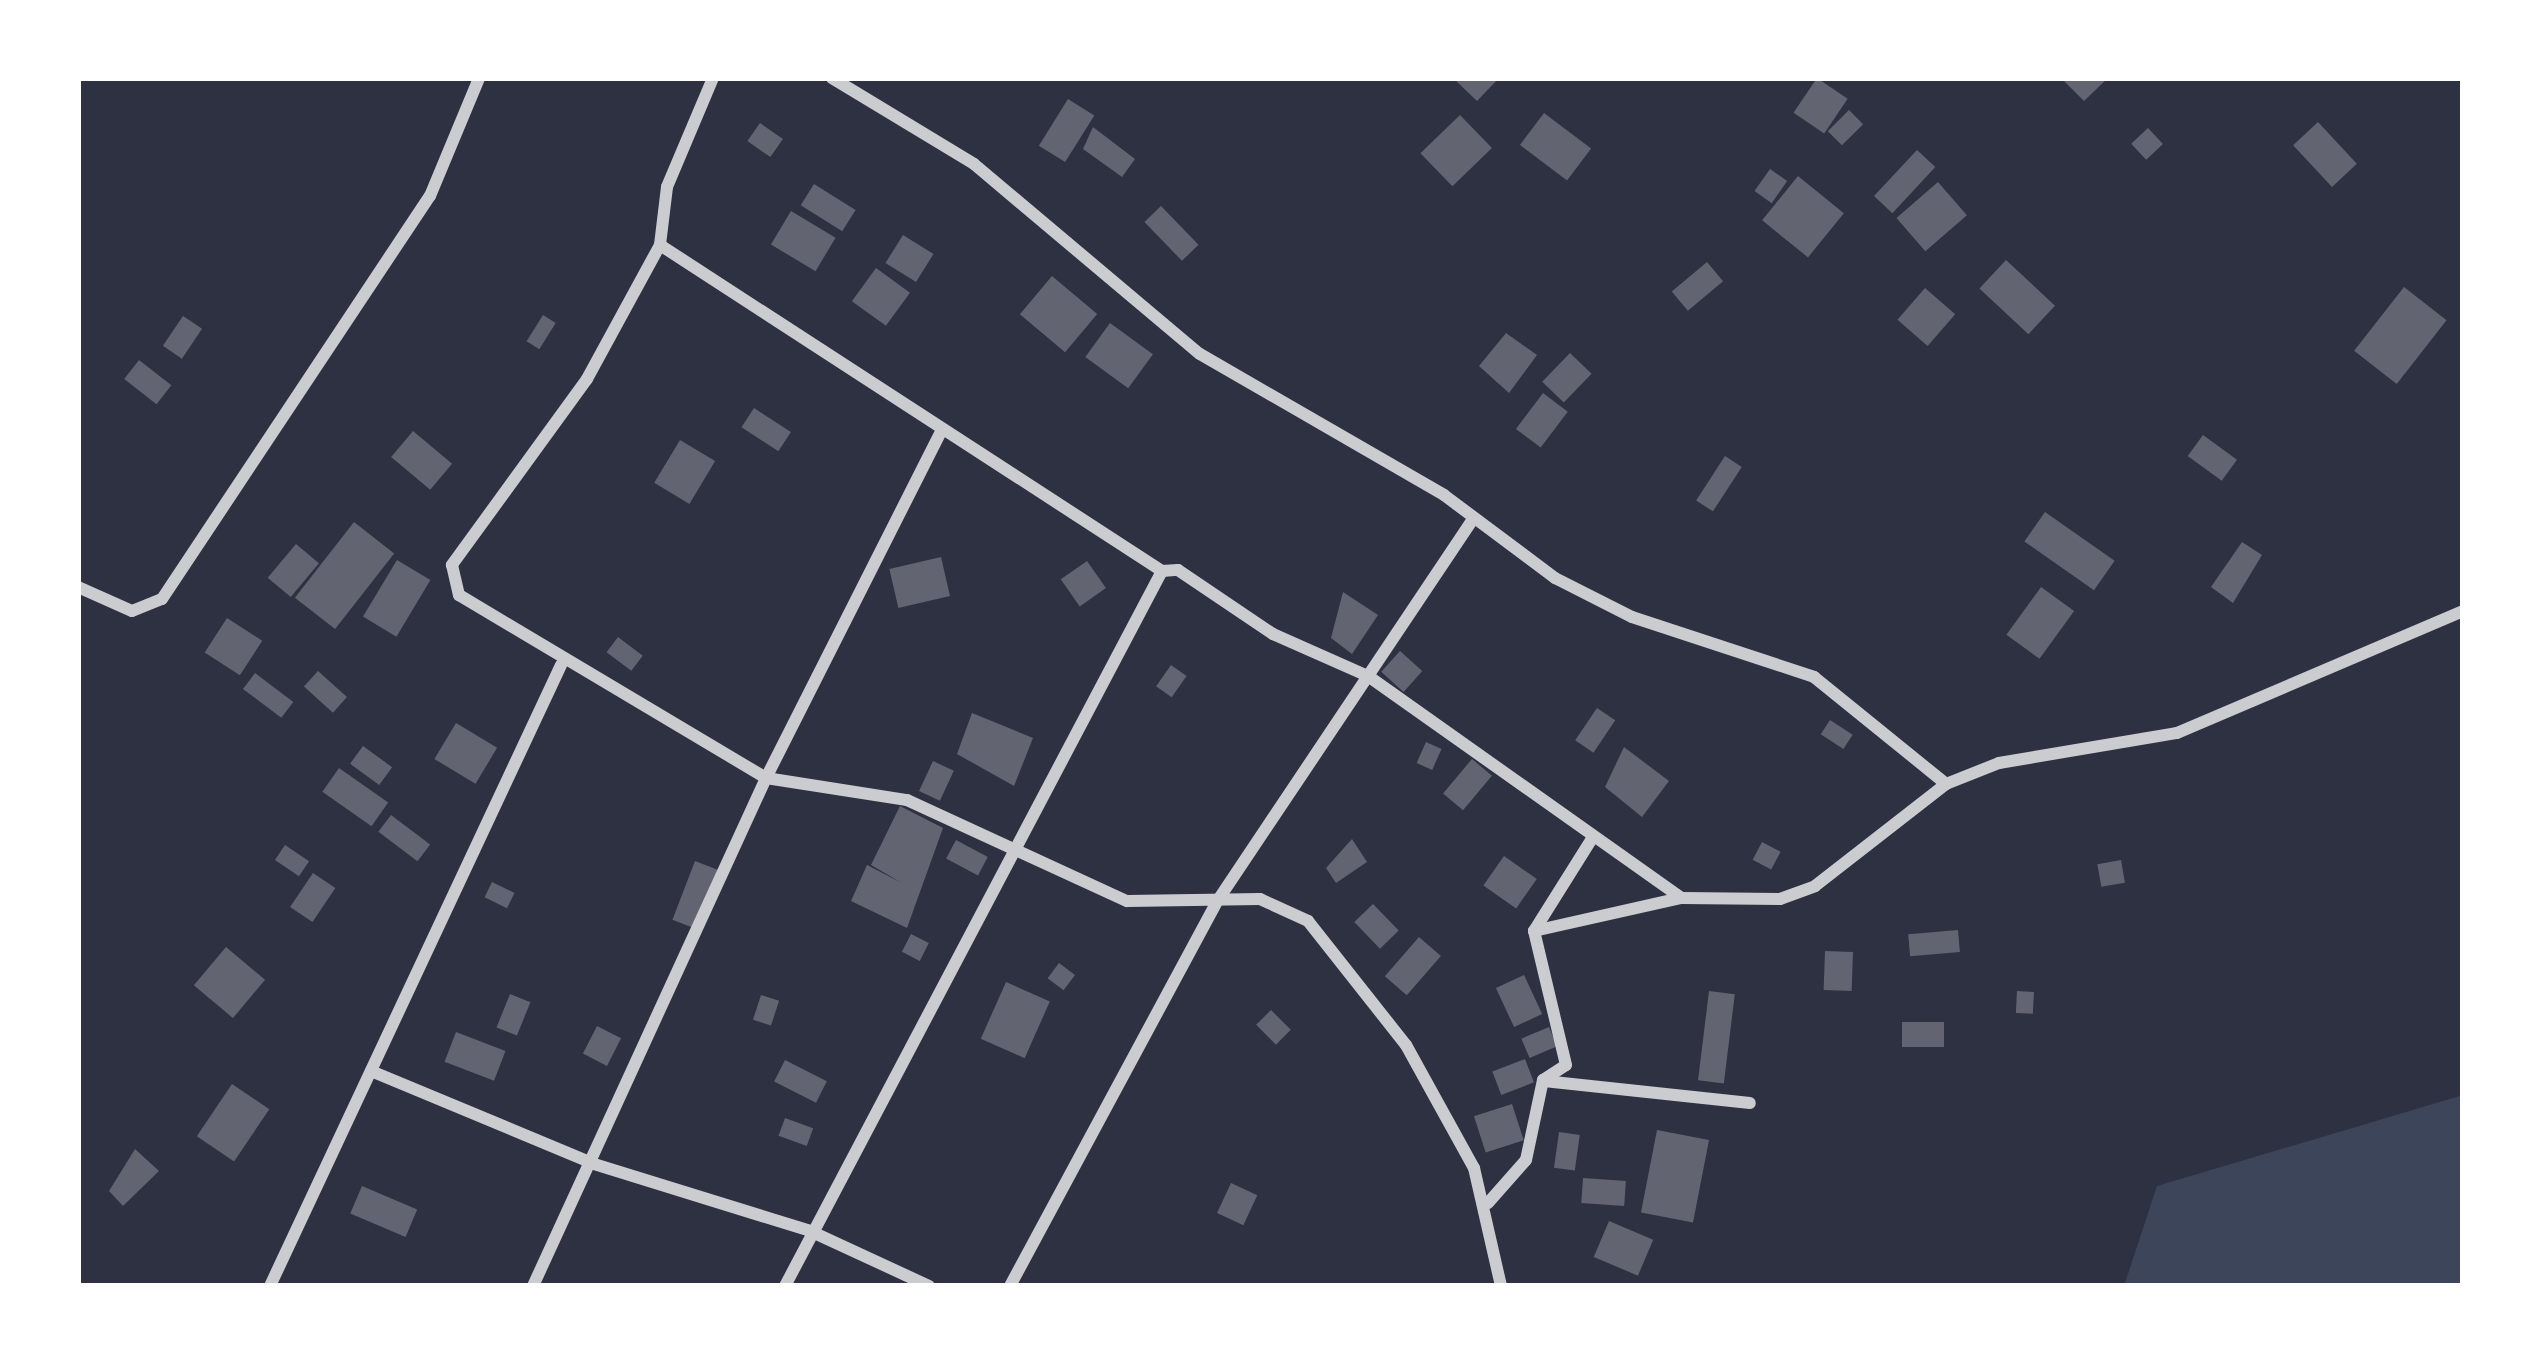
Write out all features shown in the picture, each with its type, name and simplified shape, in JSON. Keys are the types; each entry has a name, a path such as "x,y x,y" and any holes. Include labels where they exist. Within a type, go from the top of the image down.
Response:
{"street":[{"path":"78,587 149,611 430,196 476,84 456,78"},
{"path":"713,78 667,187 660,245 587,379 452,565 459,595 561,665 766,778 907,800 1008,854 1126,901 1282,905 1354,969 1487,1203 1501,1286"},
{"path":"832,78 974,164 1200,354 1632,617 1814,677 1946,784"},
{"path":"660,245 1162,571 1178,570 1273,634 1368,676 1592,840 1681,898"},
{"path":"533,1286 594,1164 766,778 943,429"},
{"path":"1010,1286 1218,900 1473,519"},
{"path":"785,1286 1008,854 1162,571"},
{"path":"1534,931 1681,898 1780,899 1815,886 1946,784 1999,763 2177,733 2463,611"},
{"path":"270,1286 561,665"},
{"path":"1487,1203 1526,1160 1543,1081 1566,1065 1534,931 1592,840"},
{"path":"371,1071 594,1164 811,1231 929,1286"},
{"path":"1543,1081 1750,1103"}],"shaded area":[{"path":"2463,1095 2463,1286 2124,1286 2157,1186"}],"building":[{"path":"1453,78 1499,78 1477,101"},
{"path":"1817,78 1848,99 1824,134 1794,113"},
{"path":"2061,78 2108,78 2084,101"},
{"path":"1068,99 1094,115 1065,162 1039,146"},
{"path":"1849,110 1863,124 1842,145 1828,131"},
{"path":"1544,113 1591,149 1567,180 1520,145"},
{"path":"1460,115 1492,148 1452,186 1420,153"},
{"path":"2318,122 2357,164 2332,187 2293,145"},
{"path":"760,123 783,139 770,157 747,141"},
{"path":"1093,127 1135,159 1122,177 1083,149"},
{"path":"2148,128 2163,144 2146,160 2131,144"},
{"path":"1917,150 1935,167 1892,213 1874,196"},
{"path":"1770,169 1787,181 1772,203 1755,191"},
{"path":"1798,176 1844,213 1808,257 1762,220"},
{"path":"1938,182 1967,215 1925,251 1896,218"},
{"path":"814,184 856,210 842,231 801,205"},
{"path":"1161,206 1199,245 1182,261 1144,222"},
{"path":"791,211 836,238 815,271 771,244"},
{"path":"903,235 934,254 916,282 886,263"},
{"path":"2006,260 2055,306 2028,334 1979,289"},
{"path":"1707,262 1723,281 1688,311 1672,292"},
{"path":"876,268 910,293 886,326 852,301"},
{"path":"1052,276 1097,314 1065,352 1020,314"},
{"path":"2404,287 2447,320 2397,384 2354,351"},
{"path":"1925,288 1955,314 1928,346 1897,320"},
{"path":"543,315 556,323 539,349 527,341"},
{"path":"183,316 202,329 182,359 163,346"},
{"path":"1110,323 1153,354 1128,388 1085,357"},
{"path":"1506,333 1537,355 1509,393 1479,366"},
{"path":"1570,353 1592,374 1564,403 1542,382"},
{"path":"139,360 171,385 157,404 124,379"},
{"path":"1543,393 1568,412 1541,448 1516,429"},
{"path":"754,408 791,432 778,451 741,427"},
{"path":"413,431 452,464 430,490 391,457"},
{"path":"2203,435 2237,460 2222,481 2188,456"},
{"path":"680,440 715,461 689,504 654,483"},
{"path":"1725,456 1742,467 1713,511 1696,500"},
{"path":"2045,512 2115,561 2094,590 2024,541"},
{"path":"354,522 394,553 335,629 295,598"},
{"path":"2242,542 2262,555 2233,603 2211,587"},
{"path":"296,544 319,563 291,597 268,578"},
{"path":"941,557 950,596 898,608 889,569"},
{"path":"397,560 430,580 396,637 363,617"},
{"path":"1087,561 1106,588 1080,606 1061,579"},
{"path":"2041,587 2074,611 2039,659 2006,635"},
{"path":"1343,592 1378,615 1352,654 1331,638"},
{"path":"227,618 262,641 240,675 205,652"},
{"path":"618,637 643,656 631,671 607,652"},
{"path":"1400,651 1422,671 1404,692 1381,672"},
{"path":"1171,665 1187,676 1172,697 1156,686"},
{"path":"318,671 347,697 333,713 304,687"},
{"path":"255,673 293,702 281,718 243,689"},
{"path":"1597,708 1615,720 1593,753 1575,740"},
{"path":"972,713 1033,738 1014,786 957,754"},
{"path":"1830,720 1853,735 1843,749 1821,734"},
{"path":"456,723 497,748 476,784 434,759"},
{"path":"1426,742 1442,749 1432,770 1417,763"},
{"path":"363,746 392,767 379,785 350,764"},
{"path":"1624,747 1669,781 1642,817 1605,787"},
{"path":"1472,759 1492,776 1463,810 1443,793"},
{"path":"933,761 954,771 940,801 919,791"},
{"path":"339,768 388,802 372,826 322,792"},
{"path":"900,806 943,828 907,928 851,901 867,865 902,883 871,865"},
{"path":"391,815 430,844 417,861 378,832"},
{"path":"1352,839 1367,862 1336,883 1326,868"},
{"path":"956,840 988,857 978,875 946,859"},
{"path":"1762,842 1781,852 1771,870 1753,860"},
{"path":"285,845 309,861 299,876 275,860"},
{"path":"1504,856 1537,879 1516,908 1483,885"},
{"path":"2121,860 2125,883 2101,887 2097,864"},
{"path":"695,861 718,870 696,929 672,920"},
{"path":"313,873 335,888 312,922 290,907"},
{"path":"492,882 514,893 507,908 485,897"},
{"path":"1373,904 1399,931 1380,949 1354,922"},
{"path":"1958,930 1960,952 1910,956 1908,934"},
{"path":"911,934 929,943 920,961 902,952"},
{"path":"1419,937 1441,956 1407,995 1385,976"},
{"path":"226,947 265,980 233,1018 194,985"},
{"path":"1825,951 1853,952 1852,991 1824,990"},
{"path":"1059,963 1075,975 1064,990 1048,978"},
{"path":"1524,975 1542,1014 1514,1027 1496,988"},
{"path":"1006,982 1050,1002 1025,1058 981,1039"},
{"path":"1709,991 1735,994 1724,1083 1698,1080"},
{"path":"2017,991 2034,992 2033,1014 2016,1013"},
{"path":"510,994 530,1002 517,1036 497,1027"},
{"path":"761,995 779,1001 771,1026 753,1020"},
{"path":"1271,1010 1291,1030 1276,1045 1256,1025"},
{"path":"1902,1022 1944,1022 1944,1047 1902,1047"},
{"path":"597,1026 621,1038 607,1066 583,1054"},
{"path":"1549,1027 1557,1046 1530,1058 1521,1039"},
{"path":"456,1032 505,1051 494,1081 445,1062"},
{"path":"1525,1059 1534,1082 1501,1095 1492,1072"},
{"path":"785,1060 827,1081 816,1103 774,1081"},
{"path":"232,1084 269,1109 234,1161 197,1136"},
{"path":"1512,1104 1524,1140 1486,1153 1474,1116"},
{"path":"785,1118 813,1128 807,1146 779,1136"},
{"path":"1657,1130 1709,1140 1693,1223 1641,1212"},
{"path":"1559,1132 1580,1135 1575,1171 1554,1168"},
{"path":"135,1149 159,1171 123,1206 109,1191"},
{"path":"1583,1178 1626,1181 1624,1206 1581,1203"},
{"path":"1231,1183 1257,1195 1243,1225 1217,1213"},
{"path":"362,1186 417,1209 406,1237 350,1214"},
{"path":"1609,1221 1653,1240 1638,1276 1594,1257"}]}
